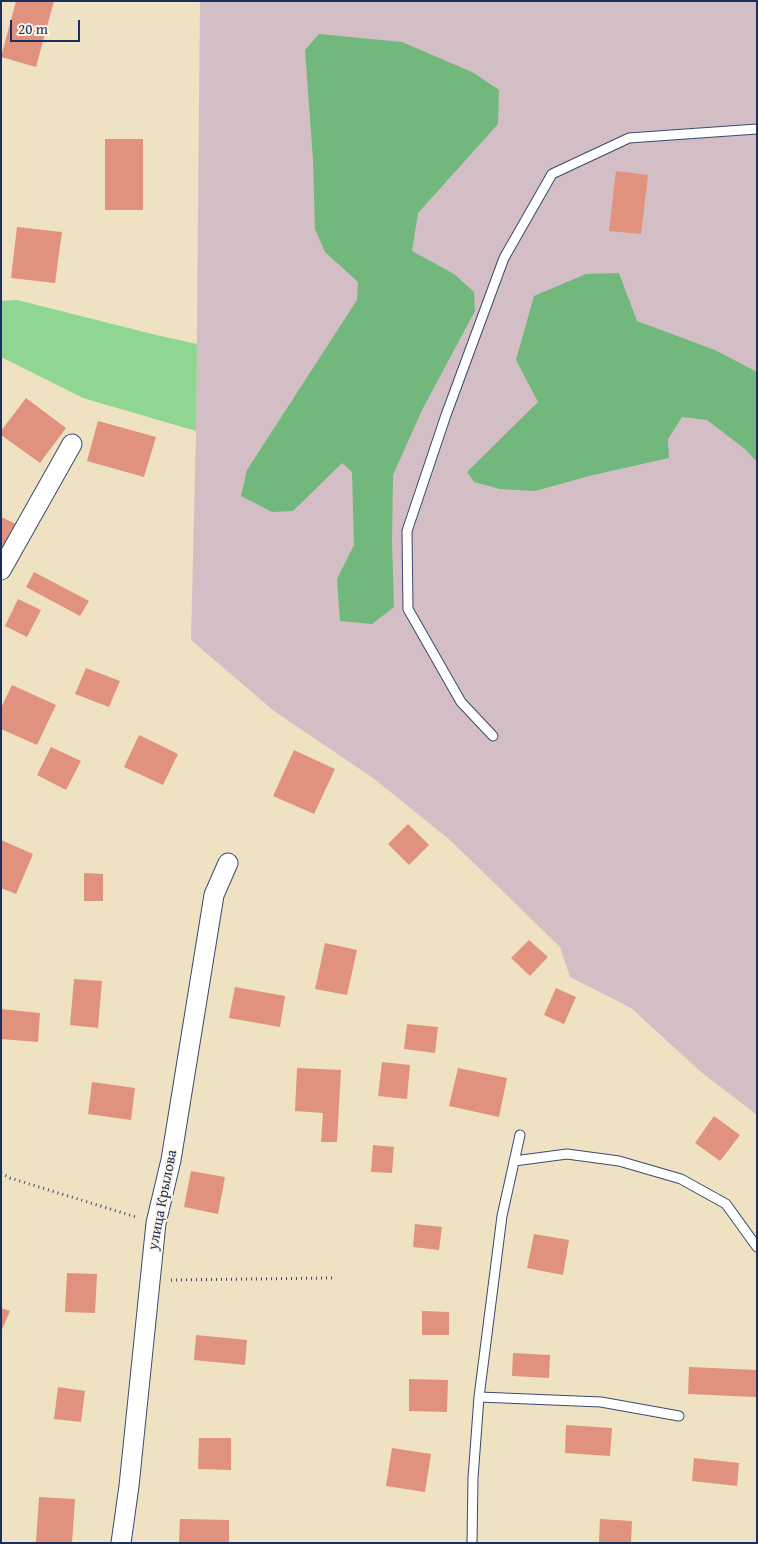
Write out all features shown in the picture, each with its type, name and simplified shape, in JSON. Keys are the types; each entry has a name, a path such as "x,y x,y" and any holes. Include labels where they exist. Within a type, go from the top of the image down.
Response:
{"street":[{"path":"1,570 72,444"},
{"name":"улица Крылова","path":"121,1543 129,1486 156,1223 171,1160 214,895 228,863"}],"lane":[{"path":"493,736 461,702 408,609 407,531 446,415 504,258 552,174 629,138 757,128"},
{"path":"472,1543 473,1478 479,1397 502,1216 520,1135"},
{"path":"514,1160 567,1154 619,1162 681,1179 726,1204 757,1247"},
{"path":"479,1397 601,1402 679,1416"}],"path":[{"path":"1,1172 10,1178 156,1223"},
{"path":"150,1280 332,1278"}],"shaded area":[{"path":"200,1 757,1 757,1115 701,1072 631,1008 570,977 560,947 450,840 373,778 274,711 191,640 196,431"}],"green space":[{"path":"319,34 402,42 474,73 499,90 498,124 418,213 412,251 454,274 474,292 475,311 422,410 393,475 392,542 394,607 372,624 340,621 337,579 354,545 352,472 342,463 293,511 272,512 241,496 247,470 357,300 358,282 325,252 315,229 313,160 305,50"},
{"path":"619,273 637,321 715,350 757,372 757,462 745,449 707,420 682,417 668,439 669,458 593,475 535,491 500,489 474,482 467,472 538,402 516,360 534,296 586,274"},
{"path":"17,300 197,344 196,431 83,398 1,357 1,301"}],"building":[{"path":"16,1 54,1 36,67 1,57"},
{"path":"105,139 143,139 143,210 105,210"},
{"path":"616,171 648,175 641,234 609,231"},
{"path":"17,227 62,232 55,283 11,278"},
{"path":"26,398 66,428 40,463 1,435 1,431"},
{"path":"98,421 156,437 144,477 87,461"},
{"path":"1,517 18,525 1,555"},
{"path":"34,572 89,601 80,616 26,587"},
{"path":"18,599 41,610 27,637 5,626"},
{"path":"86,668 120,681 109,707 75,694"},
{"path":"12,685 56,705 37,745 1,729 1,708"},
{"path":"139,735 178,754 163,785 124,767"},
{"path":"51,747 81,761 66,790 37,775"},
{"path":"294,750 335,769 314,814 273,796"},
{"path":"408,824 429,845 409,865 388,844"},
{"path":"1,840 33,854 16,894 1,888"},
{"path":"84,873 103,874 103,901 84,901"},
{"path":"529,940 548,957 530,976 511,958"},
{"path":"325,943 357,950 347,995 315,989"},
{"path":"74,979 102,981 98,1028 70,1025"},
{"path":"235,987 285,996 280,1027 229,1018"},
{"path":"556,988 576,997 564,1024 544,1015"},
{"path":"1,1009 40,1013 38,1042 1,1039"},
{"path":"407,1024 438,1027 435,1053 404,1049"},
{"path":"382,1062 410,1065 407,1099 378,1096"},
{"path":"297,1068 341,1070 337,1142 321,1142 323,1113 295,1111"},
{"path":"458,1068 507,1078 499,1117 449,1106"},
{"path":"92,1082 135,1088 131,1120 88,1114"},
{"path":"714,1116 740,1135 720,1161 695,1143"},
{"path":"373,1145 394,1147 392,1173 371,1172"},
{"path":"191,1171 225,1177 218,1214 184,1207"},
{"path":"415,1224 442,1227 439,1250 413,1247"},
{"path":"534,1234 569,1240 563,1275 527,1268"},
{"path":"67,1273 97,1274 95,1313 65,1312"},
{"path":"1,1308 10,1311 1,1332"},
{"path":"422,1311 449,1312 449,1335 422,1335"},
{"path":"196,1335 247,1340 245,1365 194,1360"},
{"path":"513,1353 550,1355 549,1378 512,1376"},
{"path":"689,1367 757,1370 756,1397 688,1394"},
{"path":"409,1379 448,1380 447,1412 409,1411"},
{"path":"58,1387 85,1391 81,1422 54,1419"},
{"path":"566,1425 612,1428 610,1456 565,1453"},
{"path":"199,1438 231,1438 231,1470 198,1469"},
{"path":"392,1448 431,1454 425,1492 386,1486"},
{"path":"694,1458 739,1463 737,1486 692,1481"},
{"path":"39,1497 75,1499 72,1543 36,1542"},
{"path":"180,1519 229,1520 229,1543 179,1543"},
{"path":"600,1519 632,1521 631,1543 599,1543"}]}
